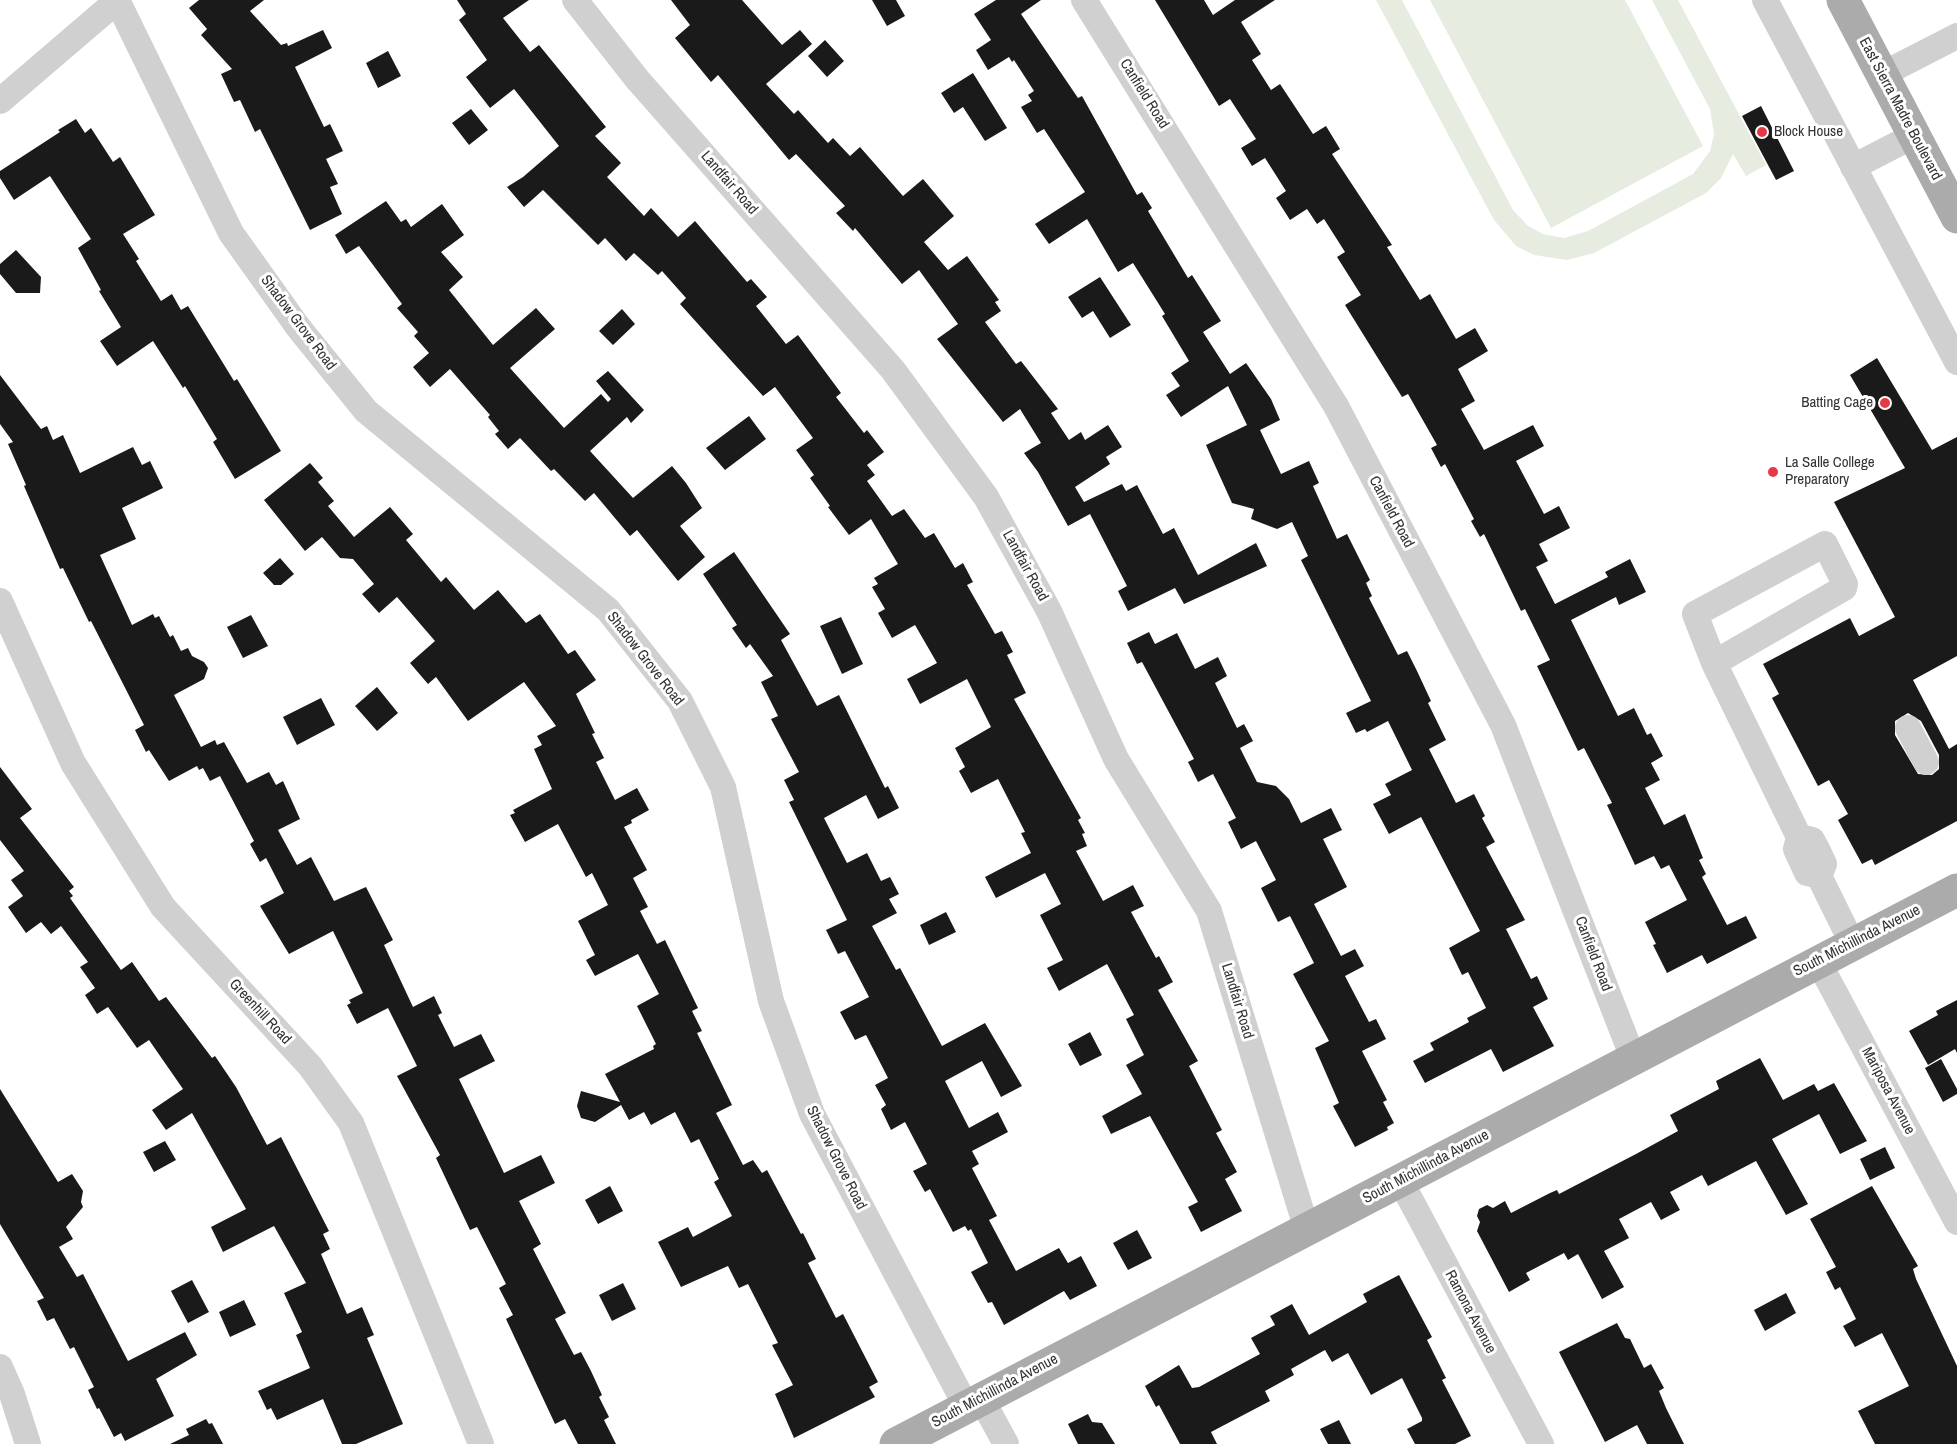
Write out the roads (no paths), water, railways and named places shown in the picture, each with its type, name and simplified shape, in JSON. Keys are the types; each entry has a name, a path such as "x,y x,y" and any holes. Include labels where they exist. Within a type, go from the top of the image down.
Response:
{"main road":[{"name":"East Sierra Madre Boulevard","path":"1843,0 1957,217"},
{"name":"South Michillinda Avenue","path":"896,1444 1957,890"}],"street":[{"path":"0,101 118,0"},
{"name":"Shadow Grove Road","path":"118,0 231,233 298,327 366,411 608,610 680,701 723,787 771,1001 812,1114 974,1402 1006,1444"},
{"name":"Landfair Road","path":"575,0 637,80 893,370 986,497 1049,611 1116,759 1209,911 1307,1230"},
{"name":"Canfield Road","path":"1084,0 1336,406 1503,725 1633,1058"},
{"path":"1765,0 1957,362"},
{"path":"1882,74 1957,36"},
{"path":"1853,167 1915,135"},
{"path":"1714,663 1844,588 1845,584 1825,544 1697,612 1695,617 1714,663 1799,837 1812,840 1818,851 1824,864 1819,876 1852,943"},
{"name":"Greenhill Road","path":"0,601 73,764 163,907 310,1066 351,1123 481,1444"},
{"path":"1908,728 1926,762"},
{"name":"Mariposa Avenue","path":"1818,961 1957,1222"},
{"name":"Ramona Avenue","path":"1400,1180 1541,1444"},
{"path":"0,1367 12,1394 28,1444"}],"place":[{"name":"Block House","path":"1762,132"},
{"name":"Batting Cage","path":"1885,403"},
{"name":"La Salle College Preparatory","path":"1773,472"}]}
